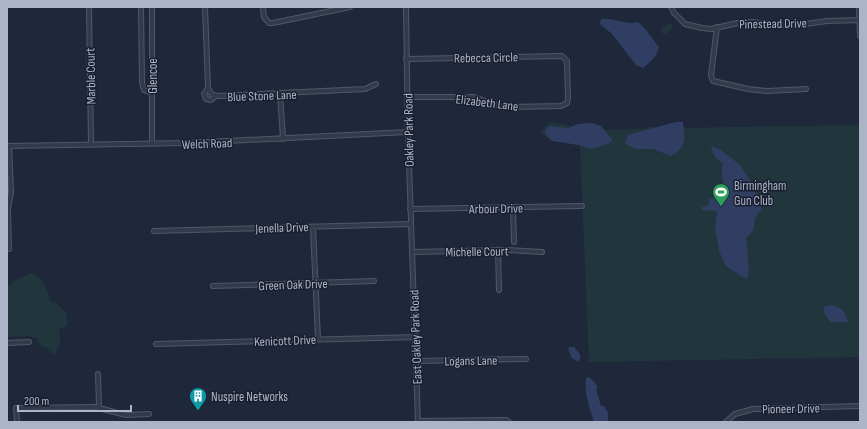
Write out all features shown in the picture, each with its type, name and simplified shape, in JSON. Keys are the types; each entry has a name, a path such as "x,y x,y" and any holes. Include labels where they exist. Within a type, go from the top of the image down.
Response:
{"street":[{"name":"Marble Court","path":"89,7 91,145"},
{"path":"141,7 142,83 144,90 152,93"},
{"name":"Glencoe","path":"152,7 152,144"},
{"path":"205,7 208,88 204,93 206,100 211,100 216,96"},
{"path":"263,7 264,17 269,22 273,23 350,7"},
{"name":"Oakley Park Road","path":"406,7 406,59 412,252"},
{"name":"Pinestead Drive","path":"671,7 674,13 685,24 712,29 726,25 745,23 792,26 827,21 860,20"},
{"path":"860,7 860,36"},
{"path":"716,27 710,75 713,82 767,91 806,89"},
{"name":"Rebecca Circle","path":"406,59 565,57"},
{"name":"Elizabeth Lane","path":"407,97 473,98 482,99 504,107 564,105 567,103 568,99 567,60 565,57"},
{"name":"Blue Stone Lane","path":"208,88 211,94 216,96 365,89 376,84"},
{"path":"280,94 283,139"},
{"name":"Welch Road","path":"8,146 152,144 408,132"},
{"path":"8,146 10,192 8,209 9,249"},
{"name":"Arbour Drive","path":"410,209 582,206"},
{"path":"513,208 514,242"},
{"name":"Jenella Drive","path":"154,231 411,224"},
{"path":"313,227 318,339"},
{"path":"498,250 498,290"},
{"name":"Michelle Court","path":"412,252 498,250 542,252"},
{"name":"East Oakley Park Road","path":"412,252 418,422"},
{"name":"Green Oak Drive","path":"213,286 374,281"},
{"name":"Kenicott Drive","path":"156,344 415,337"},
{"path":"7,343 29,342"},
{"name":"Logans Lane","path":"416,361 526,359"},
{"path":"98,374 99,407"},
{"name":"Pioneer Drive","path":"726,422 735,414 753,409 860,406"},
{"path":"17,422 16,408 99,407 126,415 149,414"},
{"path":"418,422 506,420 509,422"}],"green space":[{"path":"670,23 673,28 664,35 660,30"},
{"name":"Birmingham Gun Club","path":"550,122 602,130 645,129 651,127 680,128 860,125 860,357 589,362 580,145 546,137 541,132"},
{"path":"31,273 42,281 51,302 57,304 66,312 67,326 59,329 60,343 54,356 47,348 41,346 37,338 29,336 7,337 7,288 11,283"}],"water":[{"path":"601,19 629,23 638,22 659,47 653,59 643,68 636,65 612,34 600,24"},
{"path":"676,122 683,122 684,142 676,153 670,156 654,149 636,149 625,144 628,135"},
{"path":"592,123 601,126 612,139 612,142 592,149 552,141 545,133 547,128 550,126 568,128 578,124"},
{"path":"711,146 731,157 741,166 751,182 761,204 761,210 756,216 753,230 746,237 749,268 747,279 726,266 719,251 715,227 717,212 701,209 702,207 709,205 709,199 717,197 723,190 723,163 715,156"},
{"path":"829,305 842,310 846,315 848,322 831,323 824,313 824,307"},
{"path":"570,347 574,347 580,354 580,359 578,362 572,358 568,349"},
{"path":"588,377 594,381 598,388 596,389 601,406 604,406 608,413 608,422 593,422 587,399 586,378"}],"place":[{"name":"Birmingham Gun Club","path":"721,207"},
{"name":"Nuspire Networks","path":"198,411"}]}
